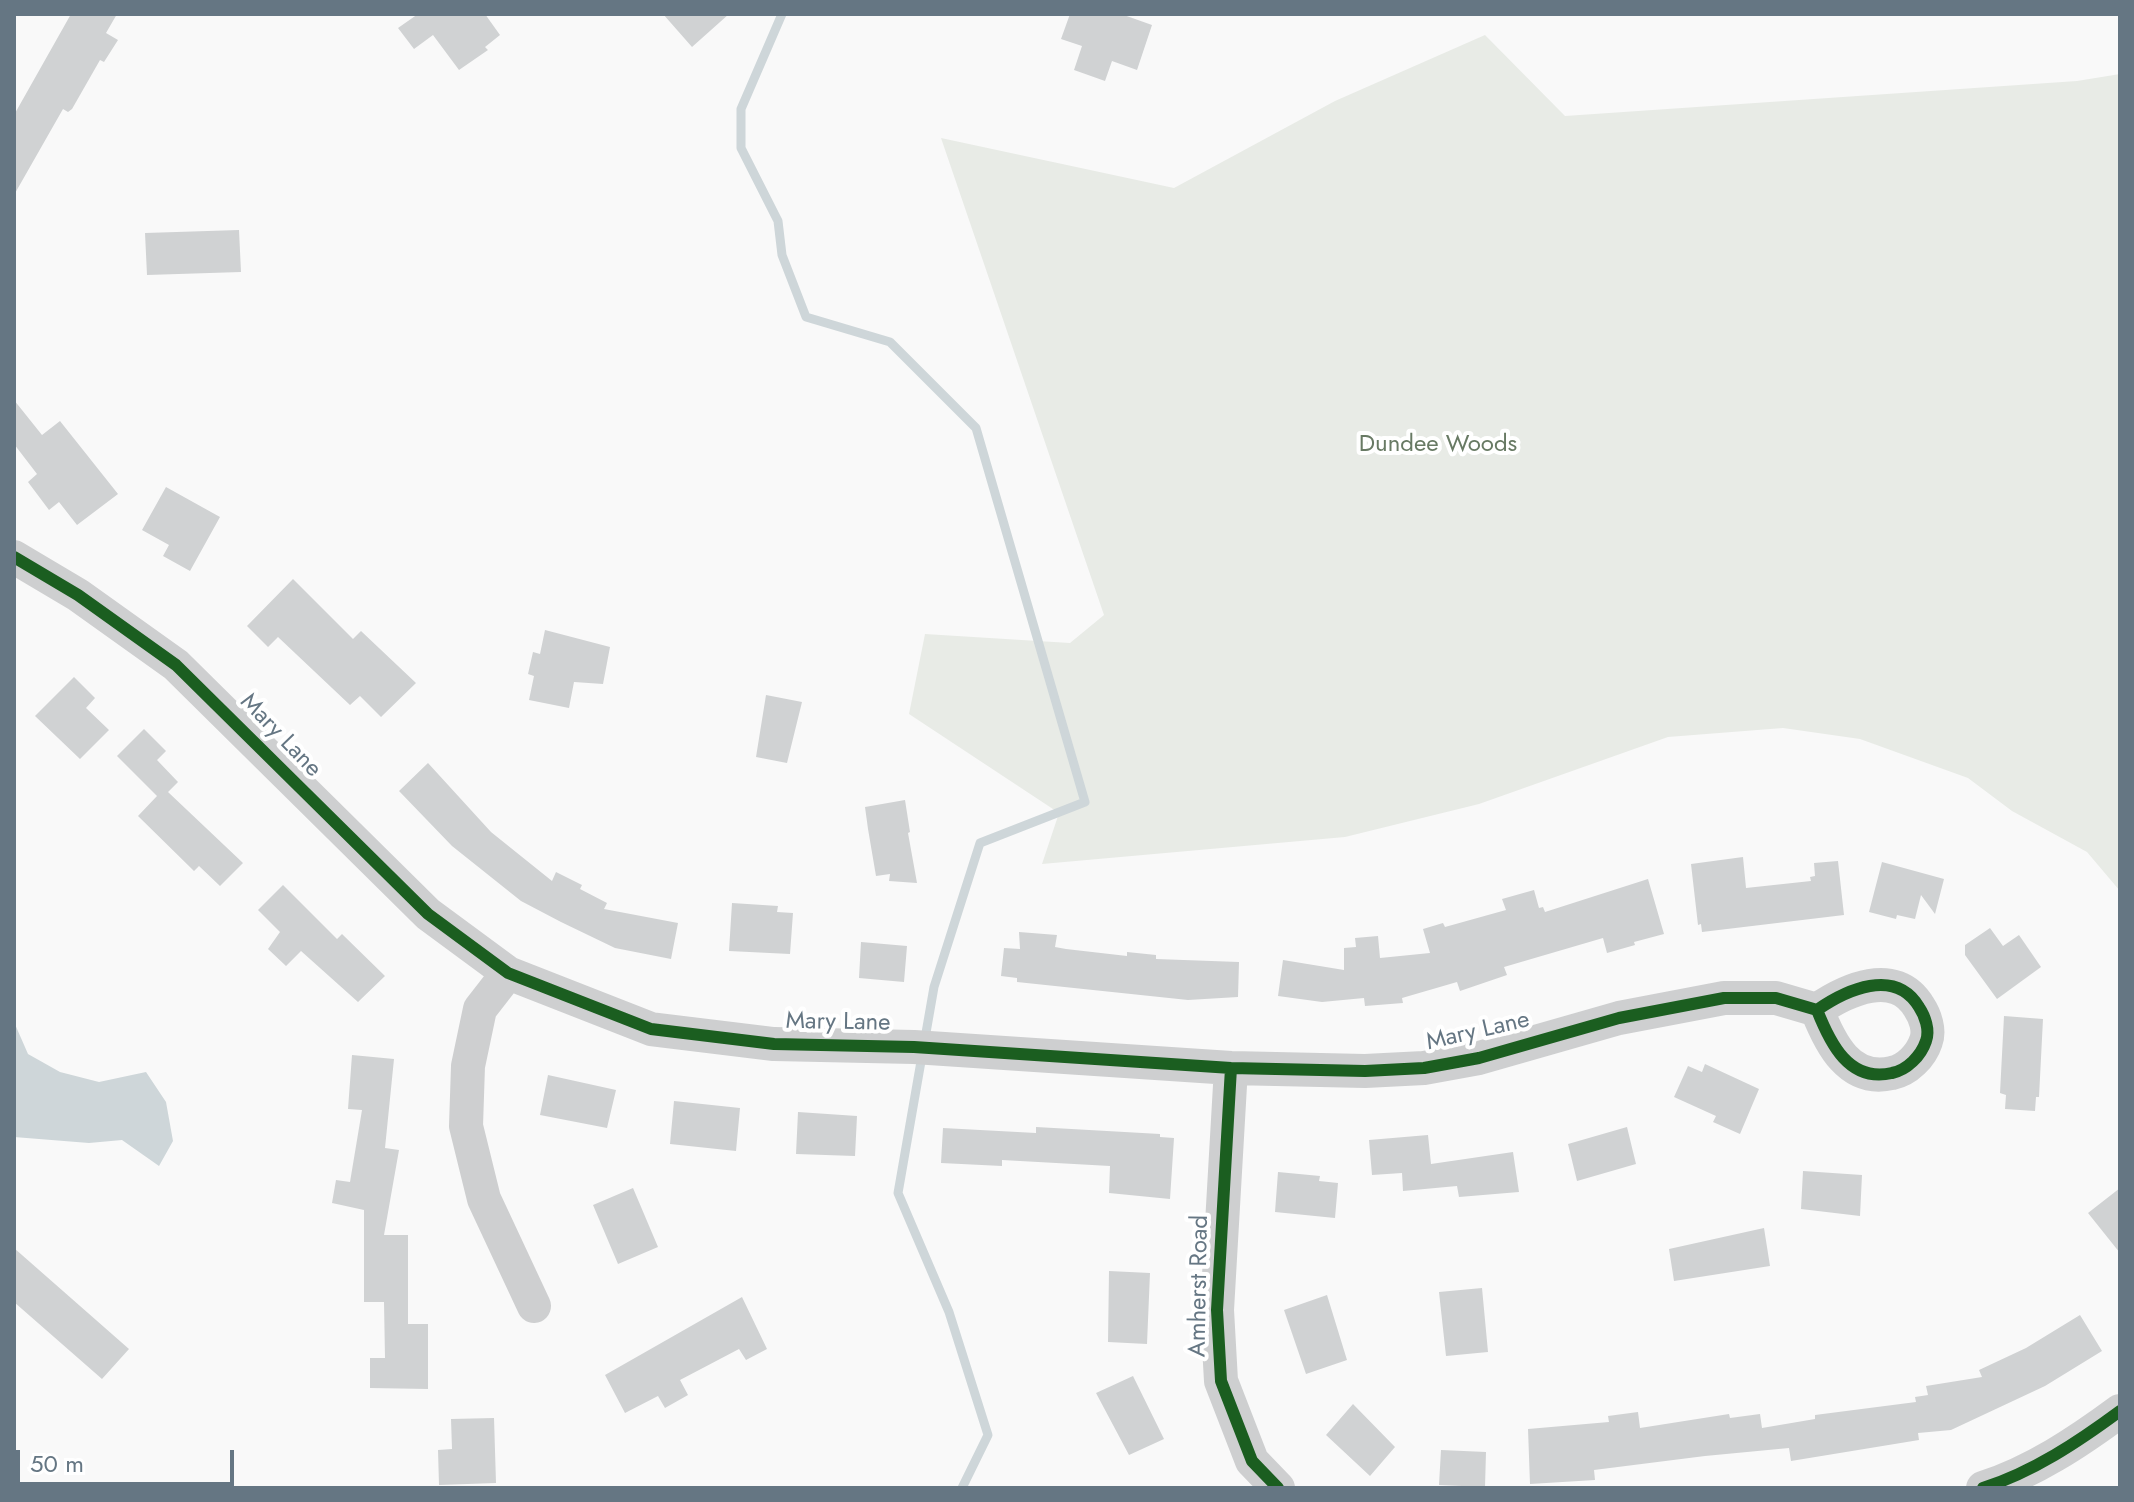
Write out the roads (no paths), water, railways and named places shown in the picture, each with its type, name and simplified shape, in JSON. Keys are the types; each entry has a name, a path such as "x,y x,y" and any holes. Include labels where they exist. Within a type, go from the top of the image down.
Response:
{"street":[{"name":"Mary Lane","path":"14,557 78,595 176,665 428,914 508,973 651,1029 774,1044 928,1048 1231,1068 1365,1071 1424,1068 1479,1058 1619,1018 1724,998 1776,998 1817,1010"},
{"path":"508,973 480,1009 468,1066 466,1126 484,1199 534,1306"},
{"name":"Amherst Road","path":"1231,1068 1217,1310 1221,1381 1252,1461 1278,1488"},
{"path":"1983,1488 2008,1480 2079,1441 2120,1411"}],"waterway":[{"path":"782,14 741,109 741,148 778,221 782,255 806,317 890,342 976,428 1085,802 980,843 934,987 898,1193 949,1312 988,1435 962,1488"}],"park label":[{"name":"Dundee Woods","path":"1438,445"}]}
